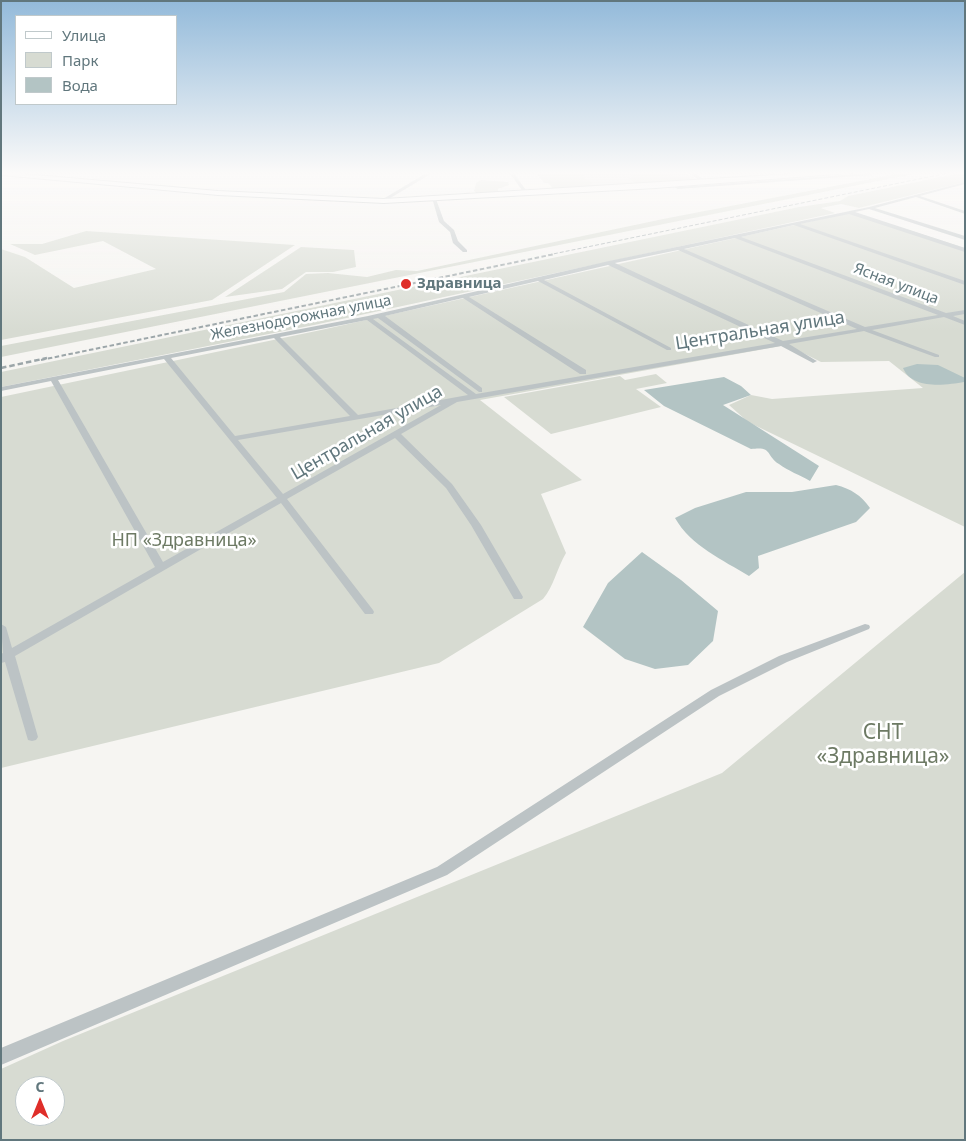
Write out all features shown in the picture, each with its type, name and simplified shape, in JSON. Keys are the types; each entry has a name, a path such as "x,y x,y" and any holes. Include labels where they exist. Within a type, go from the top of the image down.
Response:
{"street":[{"path":"446,225 452,231 455,242 465,252"},
{"name":"Железнодорожная улица","path":"1,389 368,318 609,263 788,225"},
{"path":"798,225 965,283"},
{"path":"889,225 965,250"},
{"path":"924,225 965,238"},
{"name":"Ясная улица","path":"735,236 965,323"},
{"path":"678,248 866,330 937,356"},
{"path":"609,263 783,344 813,361"},
{"path":"539,279 669,349"},
{"path":"464,296 583,372"},
{"name":"Центральная улица","path":"6,656 283,500 455,400 477,394 965,312"},
{"path":"379,315 477,394"},
{"path":"368,318 477,394"},
{"path":"276,337 357,418"},
{"path":"166,356 232,440 283,500 370,612"},
{"path":"53,378 161,568"},
{"path":"232,440 455,400"},
{"path":"397,435 448,486 476,525 518,597"},
{"path":"1,627 6,656 32,737"},
{"path":"1,1057 442,871 716,693 783,659 865,627"}],"green space":[{"path":"633,225 658,225 1,357 1,346 284,292 306,274 328,273 367,277 396,270 417,271"},
{"path":"711,225 778,225 314,325 1,387 1,372"},
{"name":"НП «Здравница»","path":"793,225 894,225 965,248 965,527 748,422 729,405 751,395 772,399 923,388 889,361 821,362 787,345 480,400 582,480 541,494 566,553 543,599 439,663 1,768 1,397 321,330"},
{"path":"86,231 295,245 212,300 1,340 1,249 25,257 74,288 156,269 103,241 35,255 10,244 42,244"},
{"path":"301,247 354,250 356,267 333,272 306,272 282,289 225,297"},
{"path":"656,374 667,383 636,389 661,407 551,434 504,397 620,376 625,380"},
{"name":"СНТ «Здравница»","path":"965,572 965,1140 1,1140 1,1069 63,1041 722,773"}],"water":[{"path":"917,364 938,365 965,378 964,382 939,385 914,380 907,375 903,368"},
{"path":"724,377 741,386 751,395 723,405 819,466 810,481 775,461 766,450 751,449 664,406 644,390"},
{"path":"836,485 855,493 870,508 856,522 758,556 759,568 749,576 718,558 690,537 675,518 695,508 746,492 792,492"},
{"path":"642,552 681,580 718,611 713,641 688,665 655,669 625,659 583,627 608,583"}],"railway":[{"path":"548,255 693,225"},
{"path":"41,360 555,254"},
{"path":"1,368 47,358"}],"place":[{"name":"Здравница","path":"406,284"}]}
